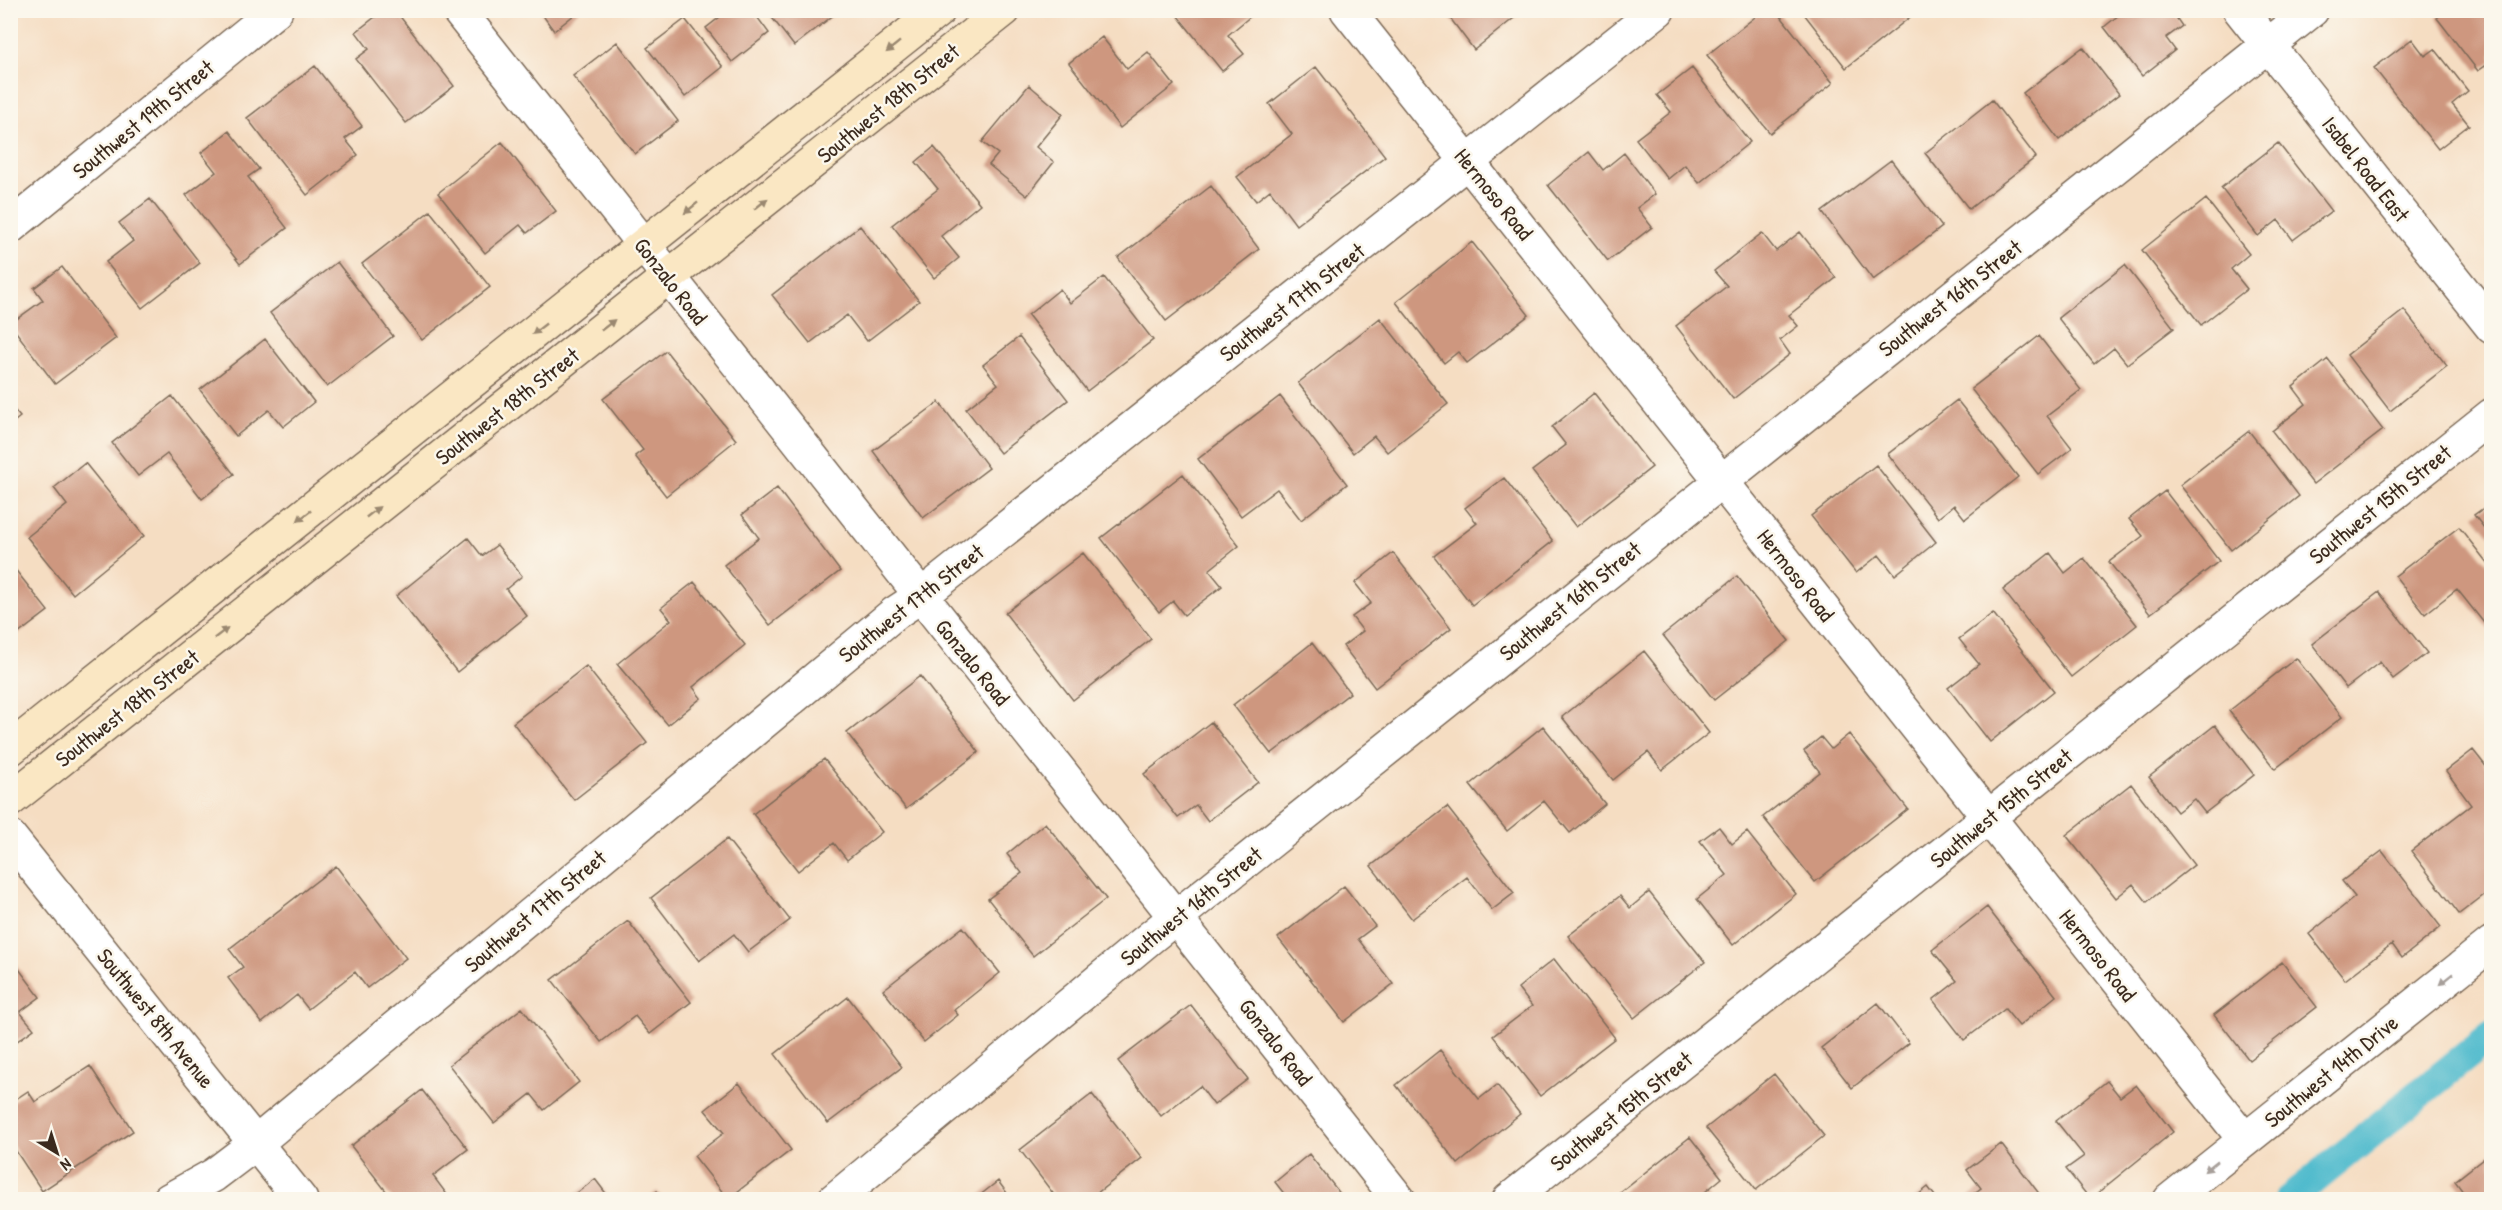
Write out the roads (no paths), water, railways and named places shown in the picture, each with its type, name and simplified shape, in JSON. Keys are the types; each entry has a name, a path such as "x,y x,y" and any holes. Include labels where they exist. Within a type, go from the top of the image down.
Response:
{"main road":[{"name":"Southwest 18th Street","path":"10,749 939,10"},
{"name":"Southwest 18th Street","path":"10,800 1004,10"}],"street":[{"name":"Southwest 19th Street","path":"10,227 276,10"},
{"name":"Gonzalo Road","path":"458,10 668,278 1178,917 1399,1200"},
{"name":"Hermoso Road","path":"1347,10 2245,1140"},
{"name":"Southwest 17th Street","path":"169,1200 214,1175 256,1143 895,614 921,596 1658,10"},
{"name":"Isabel Road East","path":"2240,10 2492,327"},
{"name":"Southwest 16th Street","path":"834,1200 1178,917 1721,480 2312,10"},
{"name":"Southwest 15th Street","path":"1509,1200 2492,415"},
{"name":"Southwest 8th Avenue","path":"10,837 301,1200"},
{"name":"Southwest 14th Drive","path":"2170,1200 2492,943"}],"waterway":[{"path":"2289,1200 2492,1035"}]}
